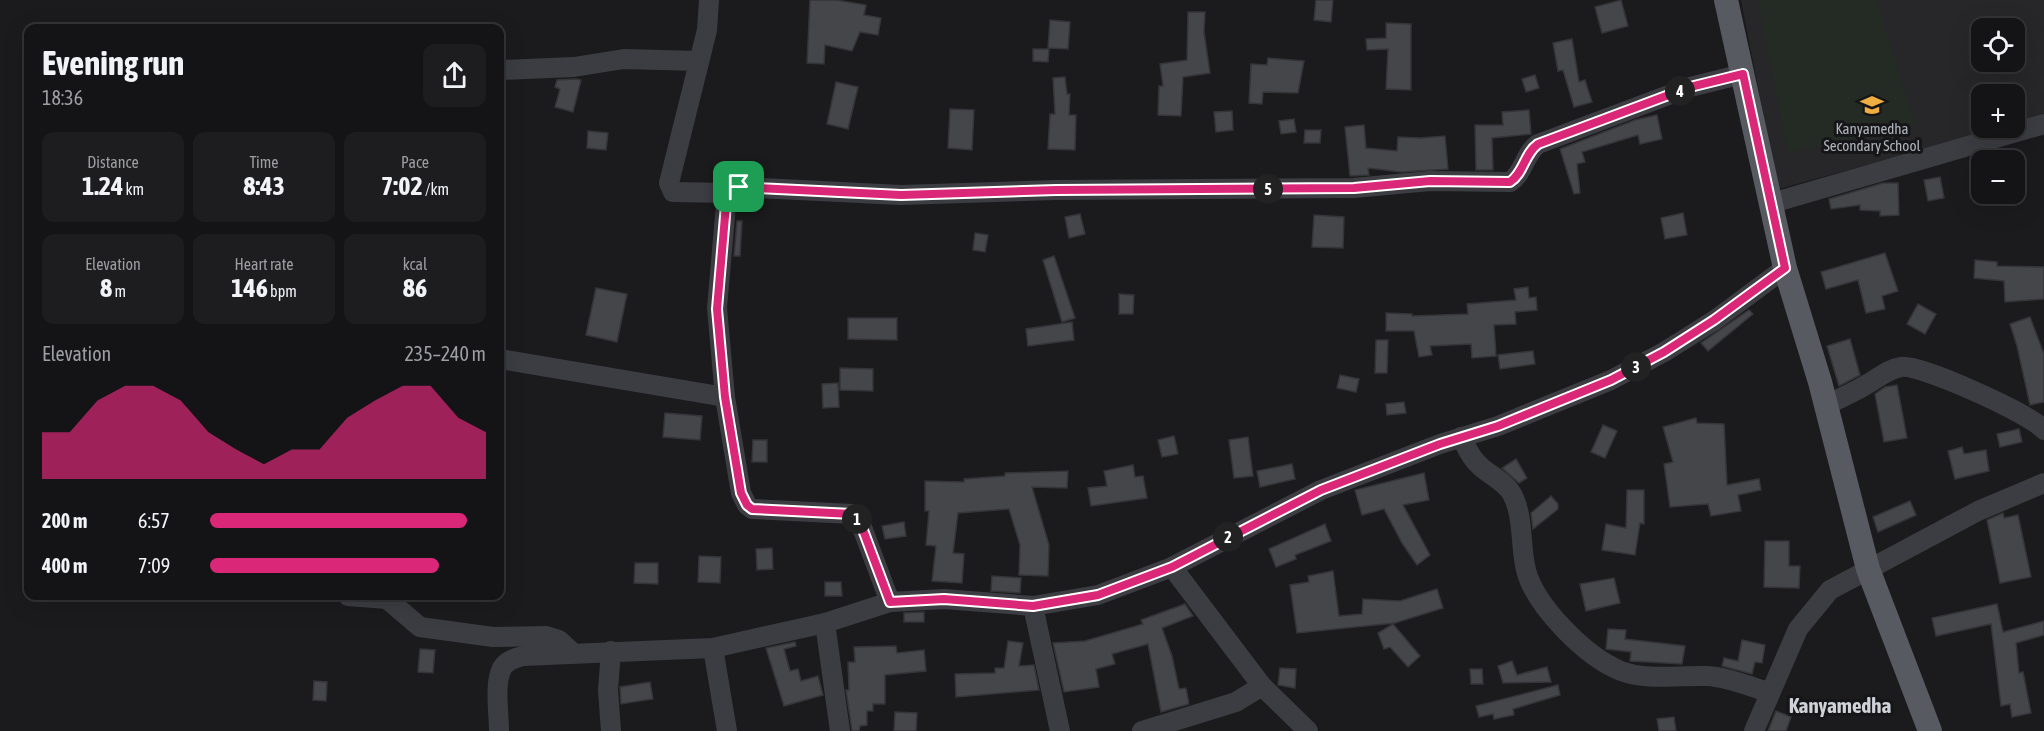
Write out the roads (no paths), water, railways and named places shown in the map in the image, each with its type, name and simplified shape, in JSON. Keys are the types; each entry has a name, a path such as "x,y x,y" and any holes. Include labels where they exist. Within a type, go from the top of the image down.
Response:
{"main road":[{"path":"1726,0 1785,268 1826,405 1868,569 1930,731"}],"street":[{"path":"709,0 706,30 669,183 673,192 727,193 739,187 901,195 1056,190 1354,188 1430,181 1510,182 1516,178 1530,149 1538,144 1690,87 1743,74"},
{"path":"504,70 574,67 624,59 699,61"},
{"path":"1772,203 2044,124"},
{"path":"727,193 717,309 725,397 741,493 747,505 752,509 852,514 860,522 890,602"},
{"path":"499,731 500,676 503,666 523,656 572,652 713,648 825,623 890,602 944,599 1033,606 1098,595 1172,567 1321,490 1461,437 1498,426 1611,380 1664,352 1714,320 1785,268"},
{"path":"504,359 725,397"},
{"path":"1826,405 1887,371 1904,366 2017,410 2044,430"},
{"path":"1461,437 1478,464 1495,475 1511,493 1517,506 1526,569 1531,584 1565,630 1599,658 1627,673 1717,677 1768,692"},
{"path":"1754,731 1768,692 1798,629 1830,590 1978,511 2044,483"},
{"path":"1172,567 1262,686 1308,731"},
{"path":"388,600 420,627 494,637 546,636 566,645 572,652"},
{"path":"1033,606 1060,731"},
{"path":"825,623 840,731"},
{"path":"713,648 727,731"},
{"path":"611,651 608,690 611,731"},
{"path":"1142,731 1236,702 1262,686"}],"place":[{"name":"Kanyamedha Secondary School","path":"1872,105"}],"district":[{"name":"Kanyamedha","path":"1840,706"}]}
